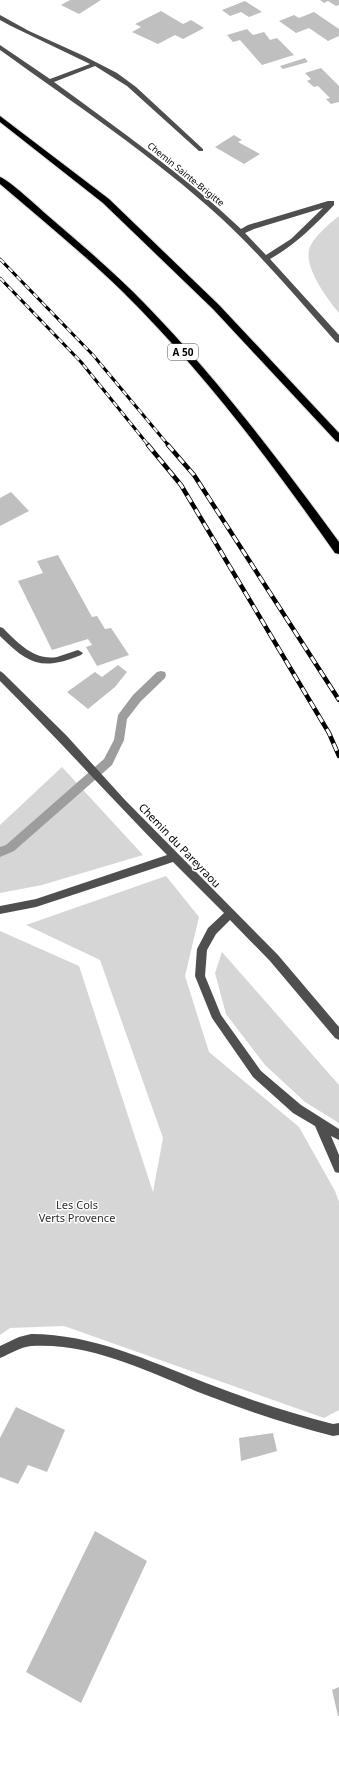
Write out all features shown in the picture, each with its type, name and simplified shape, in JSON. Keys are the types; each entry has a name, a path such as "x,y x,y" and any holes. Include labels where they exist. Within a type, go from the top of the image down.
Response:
{"highway":[{"path":"0,118 106,201 216,307 339,439"},
{"name":"A 50","path":"0,180 72,242 142,306 270,455 339,550"}],"street":[{"path":"0,17 15,27 95,64 129,83 146,101 187,134 201,150"},
{"name":"Chemin Sainte-Brigitte","path":"0,48 99,119 207,202 265,258 339,340"},
{"path":"49,82 95,64"},
{"path":"265,258 286,248 301,235 331,203 339,197"},
{"path":"240,233 251,227 331,203"},
{"path":"0,630 15,646 39,660 53,661 78,653"},
{"name":"Chemin du Pareyraou","path":"0,676 63,738 122,803 274,958 339,1035"},
{"path":"0,910 36,903 175,857"},
{"path":"230,914 212,931 202,949 200,976 217,1018 257,1074 297,1109 339,1135"},
{"path":"319,1122 339,1168"},
{"path":"0,1352 15,1344 29,1340 70,1341 128,1357 278,1415 333,1430 339,1429"}],"green space":[{"path":"339,216 339,313 329,300 314,275 310,266 309,250 322,231"},
{"path":"62,767 143,855 42,885 0,893 0,825"},
{"name":"Les Cols Verts Provence","path":"166,876 199,917 185,976 209,1052 299,1127 335,1191 339,1202 339,1410 324,1418 64,1326 10,1328 0,1335 0,931 79,966 153,1192 163,1138 100,960 26,925"},
{"path":"222,952 339,1085 339,1123 305,1102 265,1065 226,1014 215,973"}],"building":[{"path":"70,0 101,0 79,14 61,5"},
{"path":"320,0 339,0 339,5 336,6 328,1 324,3"},
{"path":"245,1 262,12 249,17 241,12 230,16 222,10"},
{"path":"161,11 183,24 191,20 204,28 183,39 175,35 158,44 132,32 141,27 135,24"},
{"path":"314,12 339,29 339,36 328,41 309,28 296,33 279,21 294,15 299,18"},
{"path":"247,29 253,35 264,32 270,40 277,38 294,55 262,65 240,40 233,42 227,35"},
{"path":"305,58 308,62 283,69 280,66"},
{"path":"321,68 339,86 339,102 331,104 326,99 330,98 318,86 314,87 307,81 311,79 305,73"},
{"path":"234,135 242,140 238,142 260,154 244,164 215,147"},
{"path":"11,492 29,511 0,526 0,498"},
{"path":"58,555 92,617 97,616 105,629 111,628 129,655 97,666 86,647 92,645 88,639 52,650 18,581 43,573 37,561"},
{"path":"118,665 127,672 115,687 88,709 67,692 95,672 102,677"},
{"path":"16,1407 65,1430 47,1472 28,1465 18,1484 0,1477 0,1438"},
{"path":"273,1433 277,1451 241,1461 239,1438"},
{"path":"95,1531 147,1561 81,1703 26,1672"},
{"path":"339,1687 339,1716 338,1716 332,1690"}],"waterway":[{"path":"0,852 10,848 108,762 119,740 122,718 137,698 161,675"}],"railway":[{"path":"0,259 93,355 169,446"},
{"path":"0,278 81,362 149,446"},
{"path":"148,445 181,485 329,733 339,756"},
{"path":"168,445 194,475 339,700"}]}
